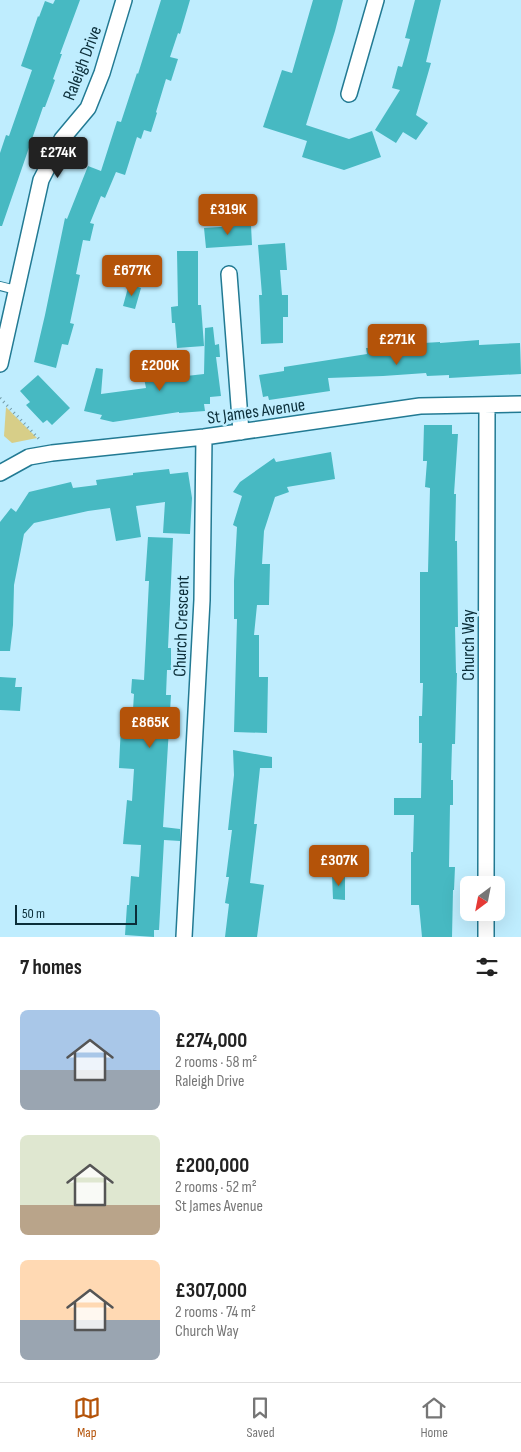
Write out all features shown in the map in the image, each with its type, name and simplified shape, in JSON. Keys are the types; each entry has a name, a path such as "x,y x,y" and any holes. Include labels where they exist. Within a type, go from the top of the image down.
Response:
{"street":[{"name":"Raleigh Drive","path":"0,364 4,327 16,290 41,180 62,139 88,108 102,73 124,0"},
{"path":"349,94 376,0"},
{"path":"229,274 241,432"},
{"name":"St James Avenue","path":"0,473 30,457 52,453 204,437 420,406 521,404"},
{"name":"Church Way","path":"486,876 487,405"},
{"name":"Church Crescent","path":"184,937 202,600 204,437"},
{"path":"486,921 486,937"}],"lane":[{"path":"0,286 16,290"}],"path":[{"path":"0,398 52,453"}],"shaded area":[{"path":"6,407 37,438 12,443 4,436"}],"building":[{"path":"55,0 80,0 60,54 62,54 53,79 55,80 45,107 43,107 2,226 0,226 0,153 6,135 9,136 32,70 21,66 45,1 53,4"},
{"path":"161,0 190,0 180,34 178,33 170,57 178,59 171,81 166,79 151,132 144,130 141,139 137,137 125,175 116,172 105,198 101,196 90,223 94,224 90,241 83,240 76,274 80,275 70,323 74,324 68,345 62,344 56,368 34,362 65,218 67,219 88,166 101,171 117,121 121,122 138,74"},
{"path":"313,0 343,0 306,125 349,139 372,131 381,157 344,170 302,157 307,141 263,127 282,70 292,73"},
{"path":"415,0 441,0 426,62 431,63 416,115 428,123 416,140 403,132 396,143 375,130 400,90 392,88 398,66 402,67 410,39 405,38"},
{"path":"251,225 252,245 206,248 204,228"},
{"path":"285,243 287,270 280,270 282,295 288,295 288,317 283,317 283,343 261,344 259,295 262,295 258,245"},
{"path":"177,251 198,251 198,305 201,305 204,346 177,348 175,323 172,323 171,307 178,306"},
{"path":"129,284 141,288 135,309 123,306"},
{"path":"213,327 215,345 219,344 220,357 216,357 221,396 210,397 210,404 204,404 205,411 179,412 113,422 100,419 102,415 84,411 96,368 103,369 101,394 146,388 144,378 160,377 160,379 204,374 205,328"},
{"path":"479,340 479,345 520,343 521,374 449,378 449,375 427,376 426,373 328,378 330,391 269,400 268,396 263,397 259,375 284,371 284,367 367,354 366,348 390,348 390,345"},
{"path":"38,375 70,408 52,425 47,420 43,423 26,405 30,402 20,391"},
{"path":"424,425 452,425 452,434 458,434 454,494 456,494 455,541 457,541 458,627 455,627 457,673 455,744 452,744 451,780 453,780 453,805 450,805 449,867 455,867 452,937 422,937 419,905 411,905 411,852 413,852 414,815 394,815 394,798 421,798 422,743 419,743 419,716 422,716 423,683 420,683 420,572 428,572 430,488 425,487 427,461 423,461"},
{"path":"331,452 335,479 287,487 289,492 275,497 264,531 262,564 270,564 269,605 257,605 254,635 259,635 259,677 268,677 267,733 234,732 237,619 234,619 234,581 237,527 233,525 242,496 233,492 240,482 274,458 276,462"},
{"path":"169,469 170,474 188,472 192,498 190,534 163,533 165,502 136,506 141,537 116,541 110,508 34,523 24,534 14,585 10,651 0,651 0,522 11,508 16,512 29,492 71,482 73,488 97,485 96,480"},
{"path":"148,537 173,538 168,648 171,648 171,670 167,670 166,695 171,695 163,827 180,829 180,841 164,840 159,930 154,930 154,937 125,935 131,876 139,877 141,845 123,844 127,800 132,801 134,769 119,768 121,724 132,725 134,694 131,693 132,679 144,680 149,581 145,581"},
{"path":"0,677 16,678 15,687 22,687 20,711 0,710"},
{"path":"233,750 272,757 272,768 260,768 254,824 257,824 250,883 264,885 257,937 225,937 229,904 225,903 232,830 228,830 234,775"},
{"path":"332,875 345,876 345,900 333,899"}]}
